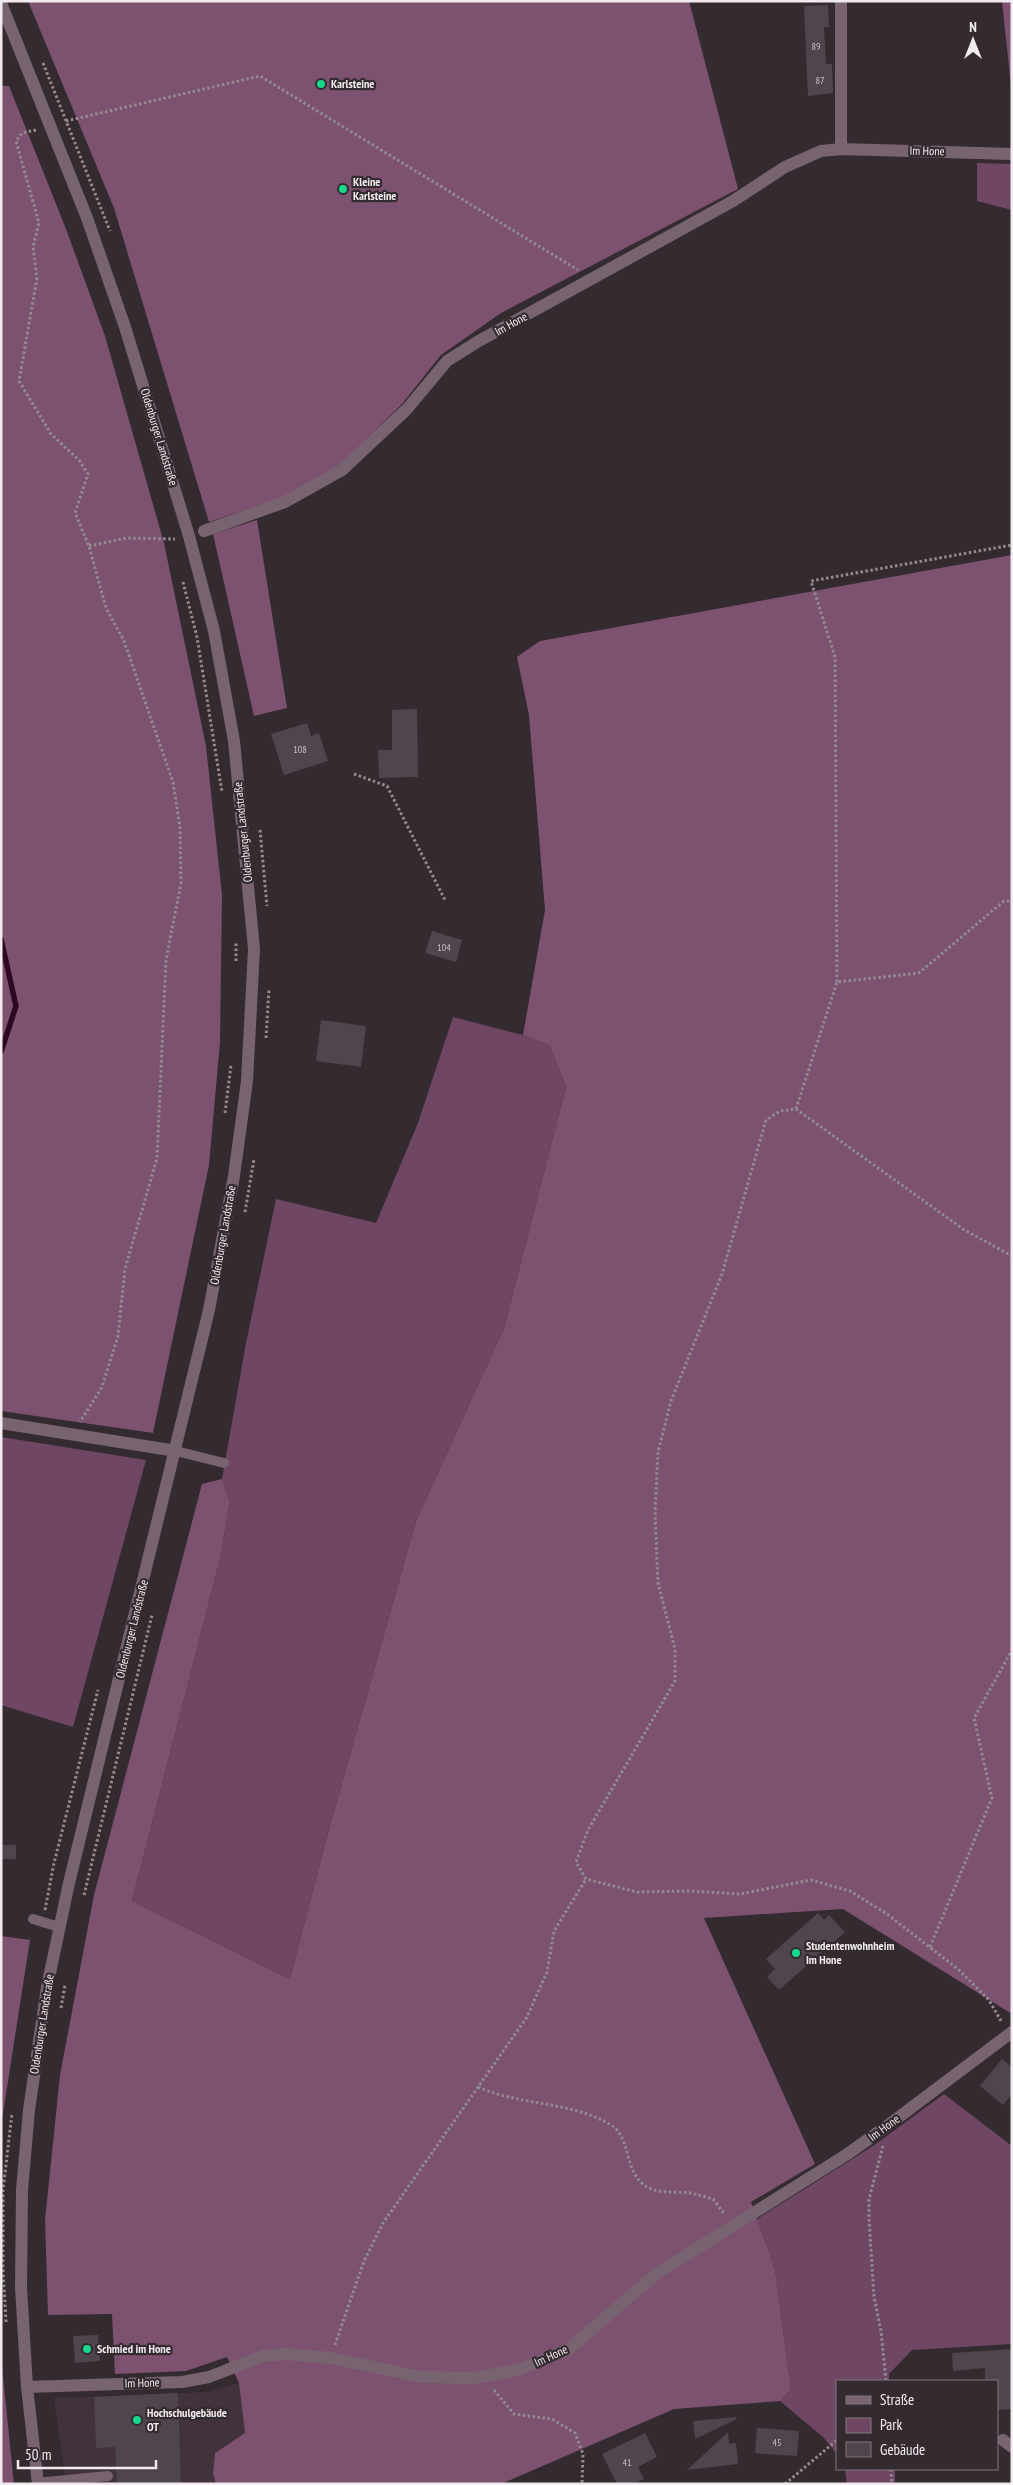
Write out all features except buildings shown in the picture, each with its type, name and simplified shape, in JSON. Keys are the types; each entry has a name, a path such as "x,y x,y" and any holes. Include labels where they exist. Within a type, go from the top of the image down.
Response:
{"street":[{"path":"841,1 841,149"},
{"name":"Oldenburger Landstraße","path":"1,4 87,218 119,309 188,536 214,631 234,741 250,890 254,949 247,1081 234,1176 210,1310 60,1927 47,1987 29,2110 22,2190 21,2287 27,2387 38,2483"},
{"name":"Im Hone","path":"204,531 284,502 342,470 407,409 447,361 733,201 785,167 821,152 841,149 1012,154"},
{"path":"1,1423 73,1433 176,1451"},
{"name":"Im Hone","path":"27,2387 182,2382 209,2377 263,2356 309,2354 421,2377 483,2376 518,2370 568,2349 656,2274 887,2126 1010,2033"}],"lane":[{"path":"176,1451 224,1464"},
{"path":"38,1921 60,1927"},
{"path":"38,2483 108,2476"}],"path":[{"path":"68,120 260,76 593,279"},
{"path":"34,120 40,138"},
{"path":"37,129 22,133 16,141 39,223 33,247 36,278 19,381 50,434 79,460 88,474 75,513 89,546 106,608 124,641 173,782 180,828 181,883 166,960 157,1158 125,1269 118,1336 102,1387 73,1433"},
{"path":"170,530 175,548"},
{"path":"89,546 127,538 173,539 188,536"},
{"path":"796,1109 837,982 835,657 811,581 1012,545"},
{"path":"182,575 196,636 216,744 223,802"},
{"path":"354,774 387,786 445,900"},
{"path":"837,982 918,973 1004,901 1012,901"},
{"path":"236,938 236,967"},
{"path":"225,1117 231,1061"},
{"path":"1010,2033 989,2000 959,1970 887,1914 850,1891 811,1880 740,1894 688,1891 637,1892 586,1879 576,1862 588,1830 675,1681 675,1649 658,1583 655,1513 658,1452 672,1401 722,1274 766,1120 780,1111 796,1109 963,1229 1012,1256"},
{"path":"930,1947 992,1798 974,1718 1012,1650"},
{"path":"38,1921 99,1689"},
{"path":"331,2358 364,2261 383,2223 488,2070 527,2017 547,1972 554,1931 586,1879"},
{"path":"478,2087 505,2097 590,2115 613,2126 624,2141 626,2156 632,2170 641,2183 651,2189 691,2193 714,2199 732,2226"},
{"path":"6,2329 2,2271 3,2190 12,2106"},
{"path":"886,2380 881,2331 874,2298 869,2199 887,2126"},
{"path":"483,2376 514,2414 552,2419 575,2433 583,2454 582,2484"},
{"path":"786,2484 836,2441"},
{"path":"891,2470 892,2484"}],"shaded area":[{"path":"28,1 689,1 738,189 501,313 441,355 402,404 339,466 284,497 209,522 114,208"},
{"path":"1002,1 1012,1 1012,95"},
{"path":"1,86 9,86 66,229 105,336 164,543 206,746 222,895 220,1042 209,1165 153,1433 1,1411"},
{"path":"257,520 287,708 254,716 213,534"},
{"path":"1012,555 1012,2014 843,1909 704,1918 815,2164 751,2202 775,2269 791,2389 780,2401 674,2409 501,2484 216,2484 213,2474 215,2453 245,2433 239,2383 227,2357 186,2371 115,2374 112,2314 48,2315 45,2220 60,2075 94,1895 202,1484 222,1479 230,1502 220,1559 132,1901 290,1979 326,1840 416,1521 504,1328 566,1087 550,1046 523,1035 545,910 529,715 517,657 540,641"},
{"path":"1,1936 30,1940 1,2126"},
{"path":"1,2357 14,2484 1,2484"},
{"path":"239,2383 245,2433 215,2453 213,2474 216,2484 66,2484 54,2398 208,2392"}],"green space":[{"path":"977,163 1012,164 1012,210 977,201"},
{"path":"453,1017 523,1035 550,1046 566,1087 504,1328 416,1521 326,1840 290,1979 132,1901 220,1559 230,1502 222,1479 246,1343 276,1199 376,1223 418,1123"},
{"path":"1,1437 146,1460 73,1727 1,1705"},
{"path":"944,2094 1012,2146 1012,2344 912,2350 889,2374 889,2380 836,2380 836,2453 823,2437 780,2401 791,2389 775,2269 757,2219 873,2146"},
{"path":"845,2470 895,2470 895,2484 847,2484"}],"waterway":[{"path":"1,939 16,1006 1,1052"}],"place":[{"name":"Karlsteine","path":"321,84"},
{"name":"Kleine Karlsteine","path":"343,189"},
{"name":"Studentenwohnheim Im Hone","path":"796,1953"},
{"name":"Schmied im Hone","path":"87,2349"},
{"name":"Hochschulgebäude OT","path":"137,2420"}]}
